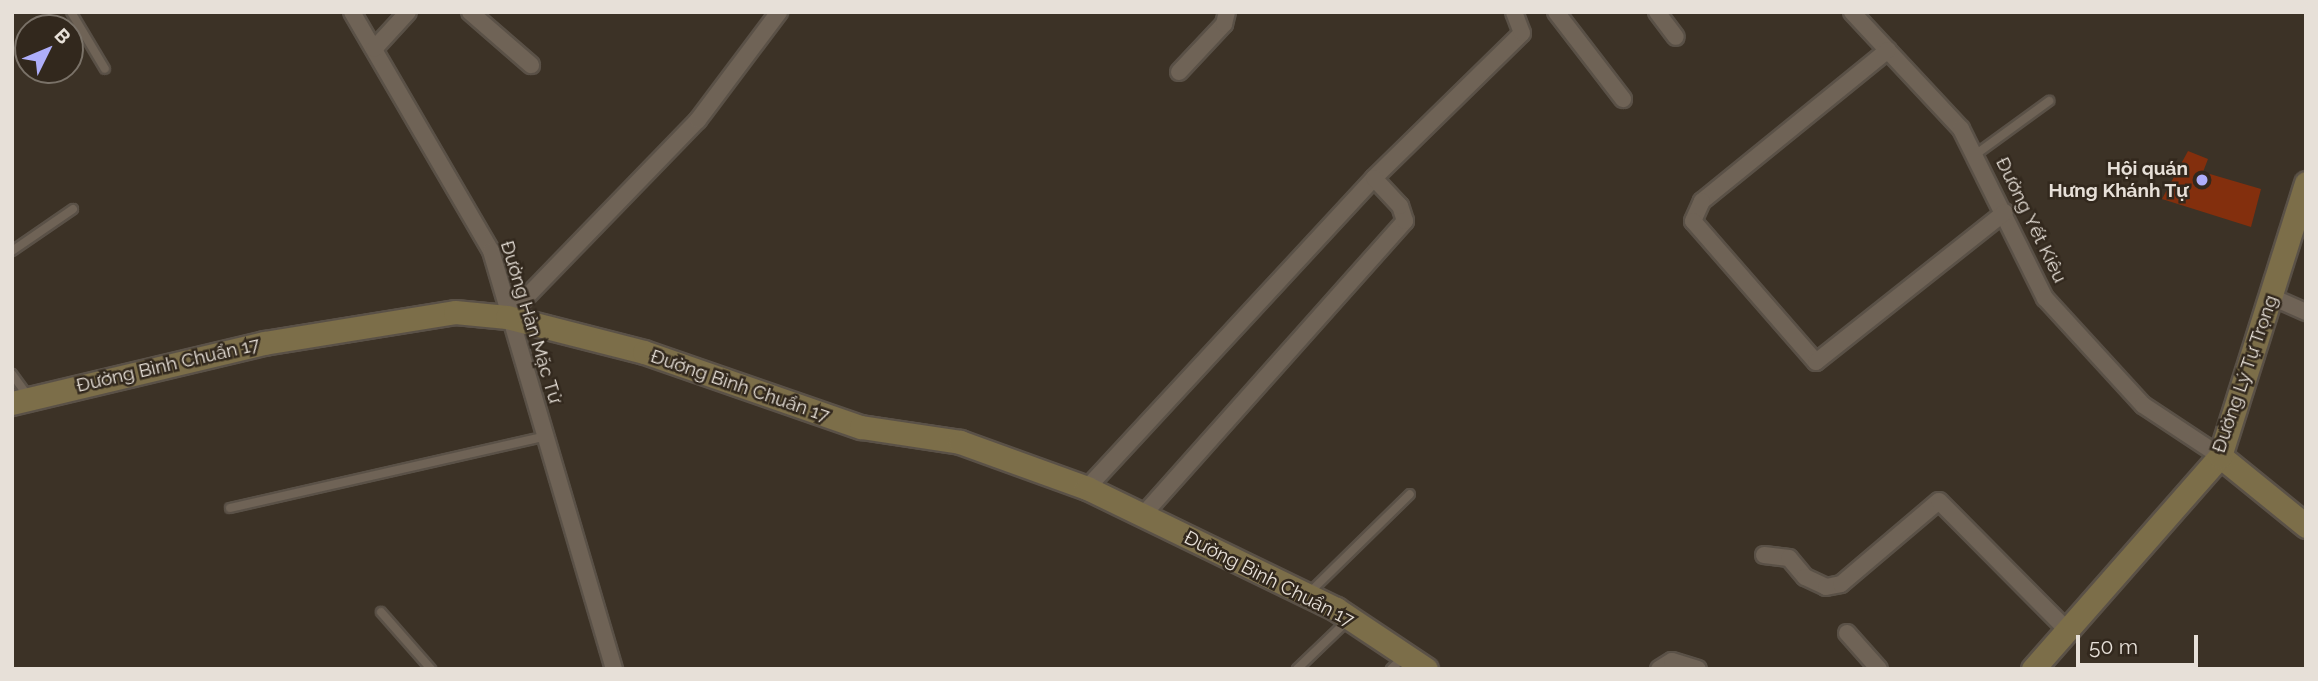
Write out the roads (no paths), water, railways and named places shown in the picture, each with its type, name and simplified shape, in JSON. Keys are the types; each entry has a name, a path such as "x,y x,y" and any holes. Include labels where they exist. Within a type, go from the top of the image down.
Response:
{"street":[{"name":"Đường Hàn Mặc Tử","path":"352,12 491,251 507,317 614,669"},
{"path":"374,50 408,12"},
{"path":"470,12 531,65"},
{"path":"507,317 698,120 779,12"},
{"path":"1180,72 1223,24 1227,12"},
{"path":"1087,488 1374,178 1522,33 1514,12"},
{"path":"1556,12 1623,99"},
{"path":"1657,12 1676,37"},
{"name":"Đường Yết Kiêu","path":"1852,12 1961,129 2005,212 2045,298 2083,343 2143,405 2220,456"},
{"path":"1888,50 1703,201 1693,221 1816,362 2005,212"},
{"path":"1143,515 1405,220 1400,206 1374,178"},
{"name":"Đường Lý Tự Trọng","path":"2033,669 2069,632 2220,456 2306,184"},
{"path":"2272,297 2306,312"},
{"name":"Đường Bình Chuẩn 17","path":"20,400 264,343 455,312 507,317 644,352 861,427 960,442 1087,488 1307,595 1350,618 1399,661 1426,669"},
{"path":"2220,456 2306,526"},
{"path":"1764,555 1789,558 1805,577 1826,587 1841,584 1939,500 2069,632"},
{"path":"1847,634 1879,669"},
{"path":"1659,669 1672,661 1698,669"}],"lane":[{"path":"71,12 105,68"},
{"path":"1975,155 2049,101"},
{"path":"12,251 73,208"},
{"path":"12,374 20,400"},
{"path":"230,508 543,437"},
{"path":"1307,595 1410,494"},
{"path":"381,612 431,669"},
{"path":"1297,669 1350,618"}],"place":[{"name":"Hội quán Hưng Khánh Tự","path":"2202,180"}]}
